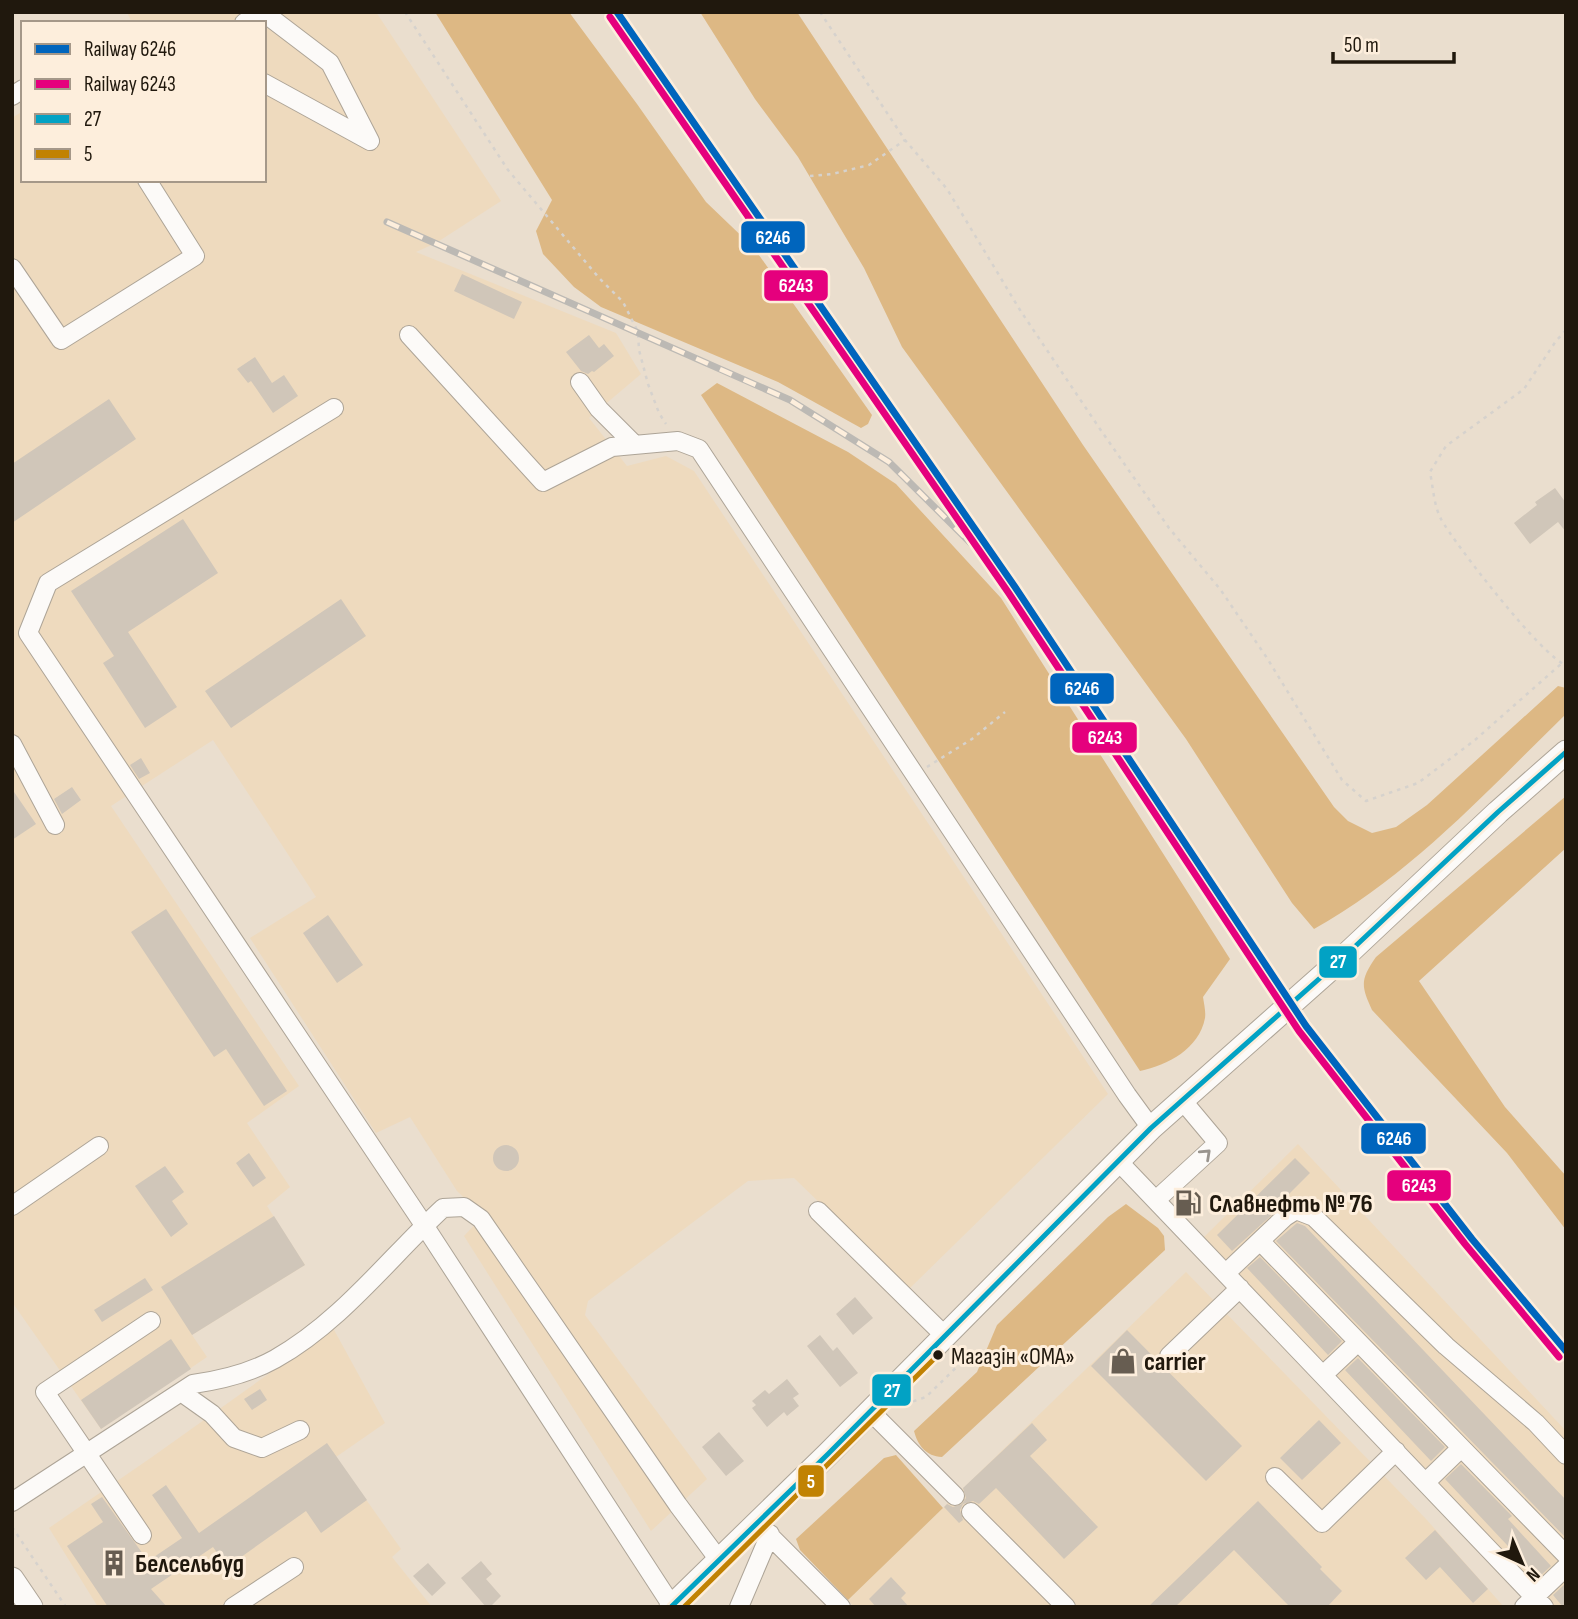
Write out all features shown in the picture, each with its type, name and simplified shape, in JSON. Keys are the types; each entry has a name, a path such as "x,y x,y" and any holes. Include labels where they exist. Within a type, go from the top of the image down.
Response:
{"main road":[{"path":"671,1606 719,1560 764,1529 870,1411 1152,1128 1346,955 1566,752"},
{"path":"12,1579 31,1607"}],"street":[{"path":"261,12 330,63 370,141 266,84"},
{"path":"12,268 61,340 195,256 148,182"},
{"path":"409,335 543,482 612,447 678,441 699,449 1127,1095 1152,1128"},
{"path":"580,382 599,409 635,445"},
{"path":"334,408 48,583 28,633 424,1225 671,1606"},
{"path":"12,744 55,825"},
{"path":"1156,1200 1218,1143 1182,1100"},
{"path":"12,1206 99,1146"},
{"path":"1118,1161 1426,1482 1534,1603 1566,1567"},
{"path":"12,1502 193,1384 225,1379 275,1359 328,1323 443,1208 464,1207 481,1219 678,1505 719,1560"},
{"path":"1226,1273 1296,1210 1314,1217 1446,1346 1536,1423 1566,1455"},
{"path":"818,1212 945,1336"},
{"path":"1260,1241 1566,1556"},
{"path":"1169,1356 1240,1288"},
{"path":"142,1535 45,1392 151,1321"},
{"path":"1323,1375 1358,1342"},
{"path":"181,1391 212,1414 234,1438 262,1448 300,1430"},
{"path":"870,1411 955,1496"},
{"path":"1426,1482 1461,1448"},
{"path":"1275,1477 1322,1523 1396,1451"},
{"path":"971,1512 1066,1607"},
{"path":"739,1607 764,1529 841,1607"},
{"path":"233,1607 294,1567"}],"path":[{"path":"405,12 508,170 600,279 623,302 638,332 642,361 659,413 678,441"},
{"path":"820,12 905,140 947,189 1020,310 1169,528 1220,589 1342,780 1366,801 1418,783 1475,740 1563,665 1471,565 1439,517 1430,472 1446,446 1524,389 1566,330"},
{"path":"810,176 869,165 905,140"},
{"path":"916,774 972,739 1005,712"},
{"path":"12,1527 66,1607"}],"shaded area":[{"path":"127,12 376,12 501,201 436,243 416,252 616,333 641,374 589,418 627,466 666,456 694,471 1108,1094 909,1289 794,1178 748,1181 588,1301 585,1315 707,1479 651,1531 464,1236 483,1216 457,1191 410,1117 376,1133 250,938 316,897 213,740 111,806 299,1086 247,1123 290,1187 267,1206 305,1265 192,1335 207,1357 101,1429 12,1302 12,118 21,112 21,182 266,182 266,21 131,21"},
{"path":"435,12 569,12 706,202 754,248 872,415 868,424 861,428 778,382 601,307 574,287 543,254 536,231 552,200"},
{"path":"700,12 797,12 1083,445 1334,807 1348,821 1372,833 1396,827 1427,805 1558,686 1566,688 1566,714 1416,858 1314,929 1292,903 1186,739 902,347 864,268 798,157 755,99"},
{"path":"717,383 848,452 896,484 1001,598 1230,959 1203,997 1205,1016 1202,1029 1181,1054 1161,1065 1140,1071 701,395"},
{"path":"1566,796 1566,848 1419,981 1505,1107 1566,1176 1566,1230 1507,1153 1372,1010 1364,983 1376,957"},
{"path":"1298,1144 1566,1431 1566,1607 1553,1607 1403,1446 1202,1239"},
{"path":"1126,1204 1158,1228 1164,1236 1165,1250 942,1457 927,1452 920,1446 914,1431 977,1372 997,1325 1108,1217"},
{"path":"1186,1272 1426,1519 1504,1607 854,1607 848,1600"},
{"path":"333,1328 385,1423 336,1457 401,1549 392,1557 432,1607 98,1607 49,1528"},
{"path":"896,1455 943,1508 848,1600 800,1550 796,1539 884,1458"}],"building":[{"path":"462,274 522,302 514,319 454,291"},
{"path":"589,335 599,348 604,344 614,356 588,374 581,371 566,352"},
{"path":"255,357 272,383 284,375 298,396 273,413 251,381 248,383 237,369"},
{"path":"109,399 136,439 12,523 12,464"},
{"path":"1555,488 1566,503 1566,532 1558,522 1530,544 1514,523 1537,505 1535,502"},
{"path":"183,519 218,573 128,632 177,707 145,728 103,663 114,656 71,591"},
{"path":"341,599 366,636 231,728 205,691"},
{"path":"141,758 150,773 139,779 130,765"},
{"path":"72,787 81,800 62,814 54,799"},
{"path":"12,789 36,824 12,840"},
{"path":"166,909 287,1091 264,1106 226,1049 214,1057 131,932"},
{"path":"328,915 363,965 337,983 303,933"},
{"path":"506,1145 515,1149 519,1158 515,1167 506,1171 497,1167 493,1158 497,1149"},
{"path":"249,1153 266,1178 253,1187 236,1163"},
{"path":"1295,1158 1310,1173 1282,1201 1284,1204 1232,1251 1217,1235"},
{"path":"165,1166 184,1192 172,1201 188,1224 171,1237 135,1186"},
{"path":"1184,1194 1199,1197 1196,1212 1181,1209"},
{"path":"274,1216 305,1265 192,1335 161,1287"},
{"path":"1297,1223 1305,1226 1566,1500 1566,1538 1276,1241"},
{"path":"1260,1257 1342,1341 1328,1355 1247,1268"},
{"path":"145,1278 153,1290 102,1322 94,1310"},
{"path":"855,1297 873,1318 853,1335 836,1314"},
{"path":"1127,1330 1242,1446 1206,1481 1091,1366"},
{"path":"820,1335 833,1351 837,1347 858,1373 840,1387 807,1346"},
{"path":"171,1339 191,1369 101,1429 81,1400"},
{"path":"1358,1358 1445,1447 1431,1461 1345,1370"},
{"path":"787,1379 799,1394 793,1398 799,1406 787,1416 784,1412 767,1427 752,1408 756,1405 752,1401 765,1390 769,1394"},
{"path":"260,1389 267,1400 252,1410 244,1399"},
{"path":"1319,1420 1341,1443 1302,1480 1280,1458"},
{"path":"1032,1423 1047,1440 1030,1456 1098,1527 1064,1559 996,1488 979,1504 973,1501 963,1504 960,1510 963,1520 959,1523 944,1507 947,1504 953,1507 962,1504 966,1498 963,1488"},
{"path":"719,1432 744,1461 726,1476 702,1447"},
{"path":"327,1443 367,1500 321,1533 306,1511 227,1567 213,1547 151,1589 167,1607 108,1607 67,1546 103,1522 91,1504 102,1497 148,1561 182,1538 152,1495 166,1485 199,1533"},
{"path":"1461,1464 1512,1516 1508,1519 1551,1566 1538,1578 1445,1479"},
{"path":"1258,1501 1342,1591 1327,1607 1290,1607 1234,1550 1175,1607 1148,1607"},
{"path":"1435,1530 1488,1589 1473,1603 1440,1567 1426,1580 1405,1558"},
{"path":"481,1561 492,1574 486,1579 501,1596 490,1607 486,1607 461,1578"},
{"path":"428,1563 446,1583 432,1596 413,1576"},
{"path":"891,1577 906,1593 901,1598 909,1607 876,1607 869,1599"},
{"path":"1566,1583 1566,1607 1563,1607 1553,1595"}],"railway":[{"path":"387,222 790,400 889,462 1015,587"}],"rail line":[{"name":"6246","path":"617,12 1015,587 1306,1026 1472,1239 1566,1351"},
{"name":"6243","path":"610,17 1008,592 1299,1031 1465,1244 1559,1357"}],"transit line":[{"name":"27","path":"671,1607 828,1454 1151,1128 1346,955 1566,752"},
{"name":"5","path":"684,1607 938,1355"}],"place":[{"name":"Славнефть № 76","path":"1188,1203"},
{"name":"Магазін «ОМА»","path":"938,1355"},
{"name":"carrier","path":"1123,1361"},
{"name":"Белсельбуд","path":"114,1563"}]}
